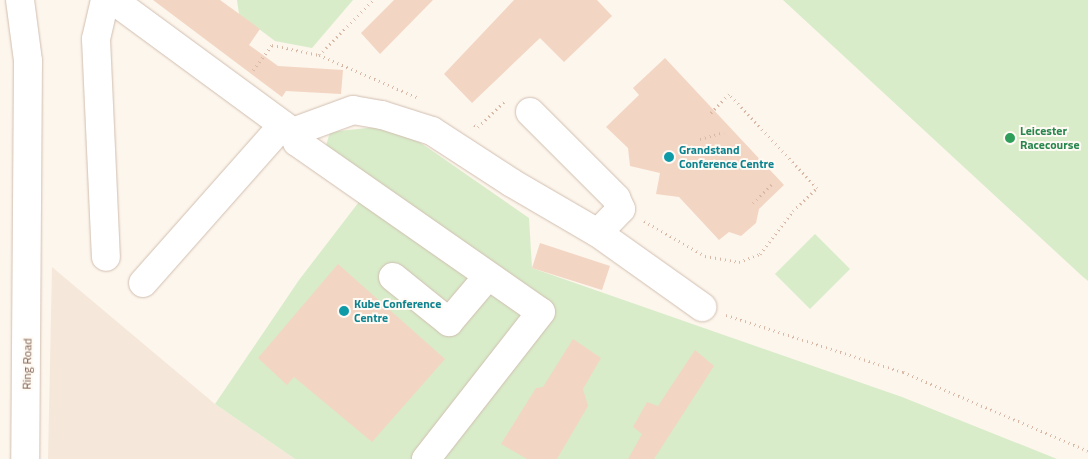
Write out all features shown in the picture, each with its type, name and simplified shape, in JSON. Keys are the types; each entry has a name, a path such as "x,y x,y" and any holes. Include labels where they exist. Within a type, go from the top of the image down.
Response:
{"street":[{"name":"Ring Road","path":"20,0 28,61 29,268 25,459"},
{"path":"105,0 96,39 106,257"},
{"path":"113,0 288,128 297,142 541,312 426,459"},
{"path":"518,106 616,198 622,209 598,233"},
{"path":"143,283 288,128 353,110 382,115 432,131 512,183 598,233 702,307"},
{"path":"393,277 449,322 488,276"}],"path":[{"path":"318,55 373,0"},
{"path":"237,90 272,44 318,55 425,101"},
{"path":"622,209 705,256 739,262 760,254 793,211 817,188 729,94 709,115"},
{"path":"469,122 478,127 518,106"},
{"path":"700,139 724,132"},
{"path":"753,203 772,183"},
{"path":"702,307 904,372 1088,451"}],"shaded area":[{"path":"52,267 215,404 295,459 48,459"}],"green space":[{"path":"237,0 353,0 312,48 275,41 239,14"},
{"name":"Leicester Racecourse","path":"783,0 1088,0 1088,281 1082,276"},
{"path":"395,125 529,218 532,268 902,397 1057,459 295,459 215,404 299,280 375,181 325,149 330,132"},
{"path":"815,234 850,269 810,309 775,274"}],"building":[{"path":"153,0 220,0 260,29 249,45 278,66 343,70 341,94 286,91 282,97"},
{"path":"394,0 433,0 380,54 361,33"},
{"path":"514,0 597,0 612,16 564,62 540,38 472,103 444,74"},
{"path":"665,58 784,185 759,209 756,223 741,236 729,232 719,240 679,197 656,194 660,173 630,166 628,148 606,127 639,95 633,88"},
{"path":"540,243 610,266 602,290 532,268"},
{"name":"Kube Conference Centre","path":"338,264 445,359 372,442 294,377 287,385 258,358"},
{"path":"573,339 601,358 583,389 588,406 557,459 527,459 501,444 536,388 543,387"},
{"path":"695,350 714,366 654,459 628,459 642,434 633,427 647,402 658,406"}],"place":[{"name":"Leicester Racecourse","path":"1010,138"},
{"name":"Grandstand Conference Centre","path":"669,157"},
{"name":"Kube Conference Centre","path":"344,311"}]}
